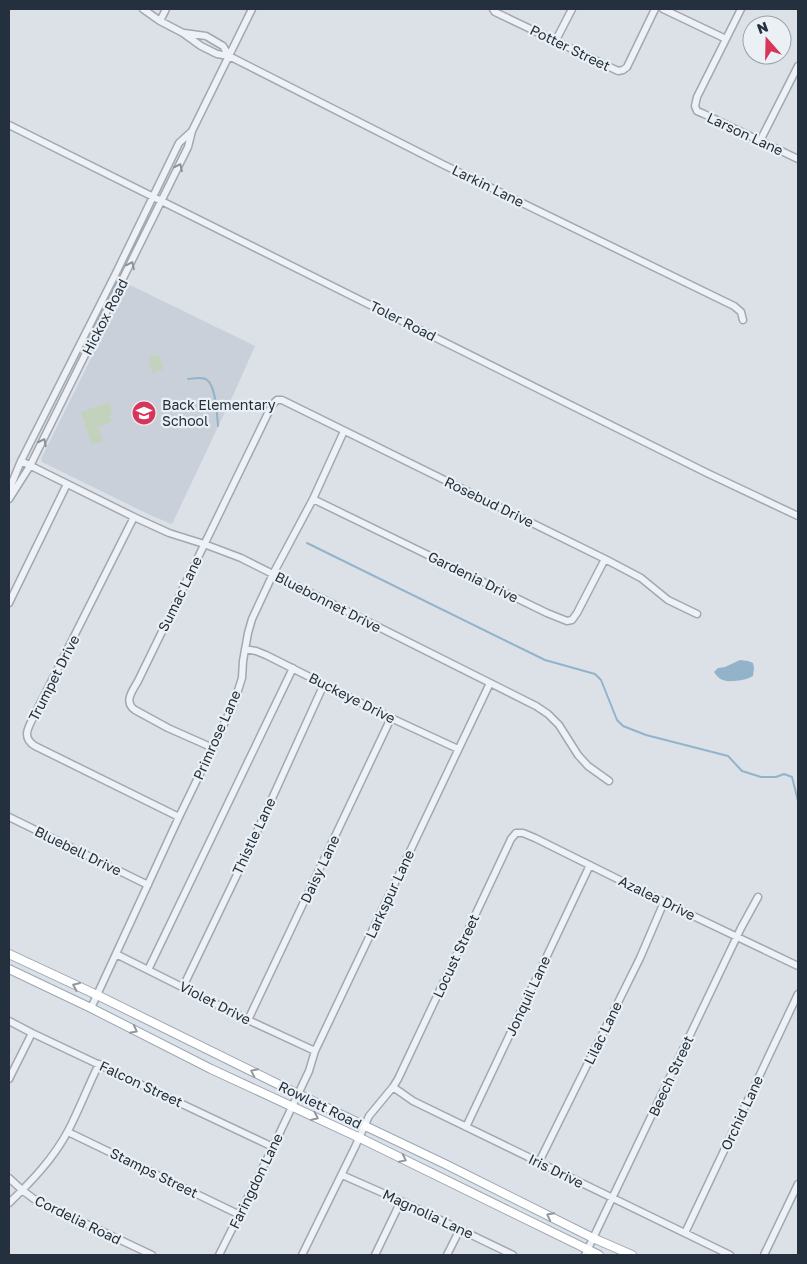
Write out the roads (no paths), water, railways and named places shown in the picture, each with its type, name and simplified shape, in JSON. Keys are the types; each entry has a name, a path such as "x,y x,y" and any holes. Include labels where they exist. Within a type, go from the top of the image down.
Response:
{"main road":[{"name":"Rowlett Road","path":"9,954 445,1164 593,1238 632,1255"},
{"name":"Rowlett Road","path":"9,969 211,1069 360,1138 587,1253 599,1255"}],"street":[{"path":"143,9 201,46 217,54 229,56"},
{"path":"160,21 166,9"},
{"name":"Hickox Road","path":"9,499 30,466 97,333 188,147 192,131 252,9"},
{"name":"Potter Street","path":"493,9 495,12 618,71 627,67 656,9"},
{"path":"556,40 572,9"},
{"path":"663,9 726,39 741,9"},
{"path":"183,33 206,36 223,46 229,56"},
{"name":"Larson Lane","path":"726,39 697,97 694,106 696,110 798,159"},
{"name":"Larkin Lane","path":"229,56 442,164 734,306 741,312 743,320"},
{"path":"760,142 798,66"},
{"name":"Toler Road","path":"9,126 707,473 798,516"},
{"name":"Hickox Road","path":"9,490 21,461 180,143 192,131"},
{"path":"88,329 97,333"},
{"path":"63,401 59,396 59,392 82,347 81,342"},
{"name":"Rosebud Drive","path":"277,400 282,400 344,430 605,559 641,578 668,600 697,614"},
{"name":"Sumac Lane","path":"213,748 168,728 130,707 129,696 272,405 277,400"},
{"name":"Primrose Lane","path":"90,1008 234,703 242,678 245,649 252,619 273,574 313,499 344,430"},
{"name":"Bluebonnet Drive","path":"21,461 134,517 241,558 536,706 559,725 578,755 588,766 609,781"},
{"path":"9,603 68,484"},
{"name":"Gardenia Drive","path":"313,499 567,621 572,620 577,613 605,559"},
{"name":"Trumpet Drive","path":"134,517 37,710 27,732 27,738 30,743 179,817"},
{"name":"Buckeye Drive","path":"245,649 256,651 293,668 391,718 458,749"},
{"path":"148,970 293,668"},
{"name":"Larkspur Lane","path":"292,1106 490,683"},
{"name":"Thistle Lane","path":"183,987 245,858 324,684"},
{"name":"Daisy Lane","path":"248,1020 391,718"},
{"name":"Bluebell Drive","path":"9,817 148,885"},
{"name":"Azalea Drive","path":"516,833 523,833 535,838 798,966"},
{"name":"Locust Street","path":"393,1088 511,839 516,833"},
{"name":"Jonquil Lane","path":"466,1127 590,865"},
{"name":"Beech Street","path":"587,1253 741,928 758,897"},
{"name":"Lilac Lane","path":"539,1162 640,958 664,902"},
{"name":"Violet Drive","path":"116,954 316,1052"},
{"name":"Orchid Lane","path":"685,1233 798,994"},
{"name":"Falcon Street","path":"9,1021 273,1147"},
{"path":"9,1079 32,1033"},
{"path":"9,1203 34,1179 68,1132 99,1064"},
{"path":"302,1255 369,1116 393,1088"},
{"name":"Iris Drive","path":"393,1088 413,1101 730,1255"},
{"name":"Faringdon Lane","path":"219,1255 292,1106"},
{"name":"Stamps Street","path":"68,1132 240,1215"},
{"name":"Magnolia Lane","path":"342,1175 513,1255"},
{"name":"Cordelia Road","path":"9,1178 34,1199 152,1255"},
{"path":"764,1255 798,1184"},
{"path":"375,1255 401,1201"},
{"path":"447,1255 460,1229"}],"water":[{"path":"740,660 753,663 753,676 738,681 726,681 720,679 714,672 718,668"}],"waterway":[{"path":"188,379 203,378 210,383 216,401 218,426"},
{"path":"307,543 545,660 595,674 601,680 617,720 623,726 646,735 728,756 742,771 761,777 776,777 784,774 792,777 798,801"}],"place":[{"name":"Back Elementary School","path":"144,413"}]}
